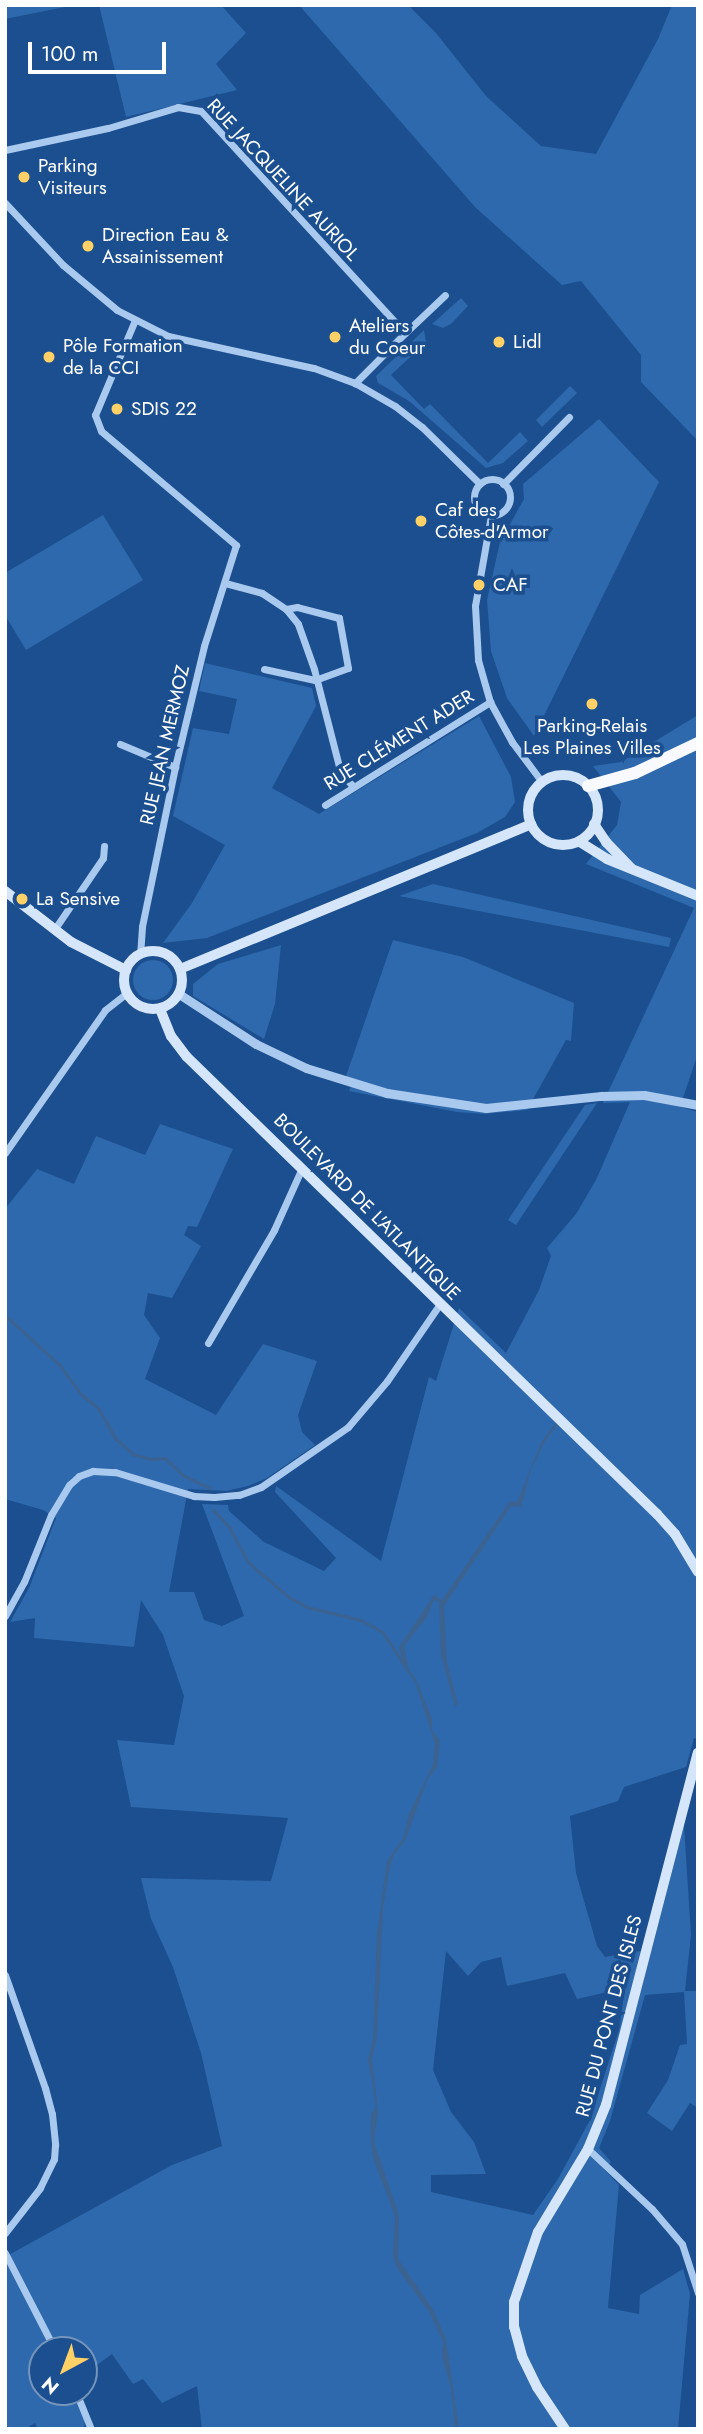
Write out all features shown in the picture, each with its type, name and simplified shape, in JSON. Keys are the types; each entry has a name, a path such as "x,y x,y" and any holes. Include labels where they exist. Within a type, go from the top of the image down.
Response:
{"highway":[{"path":"588,786 635,773 698,743"}],"main road":[{"path":"580,842 594,824 597,806 588,786 571,776 551,777 542,782 530,796 528,806 531,824 536,832 553,844 580,842 607,859 698,896"},
{"path":"180,969 531,824"},
{"path":"594,824 606,842 631,869"},
{"path":"5,891 54,930 126,970"},
{"path":"159,952 175,961 180,969 182,977 179,994 160,1009 141,1007 127,993 126,970 140,954 159,952"},
{"name":"BOULEVARD DE L'ATLANTIQUE","path":"160,1009 171,1036 187,1057 675,1534 698,1572"},
{"name":"RUE DU PONT DES ISLES","path":"565,2429 537,2387 522,2356 514,2327 514,2302 538,2232 587,2149 606,2105 698,1754"}],"street":[{"name":"RUE JACQUELINE AURIOL","path":"5,150 108,128 178,107 195,107 405,333"},
{"path":"5,203 84,285 135,320 187,341 314,368 355,383 378,395 422,427 480,484"},
{"path":"355,383 445,295"},
{"name":"RUE JEAN MERMOZ","path":"135,320 94,415 102,431 183,503 236,545 204,646 142,928 140,954"},
{"path":"503,484 569,417"},
{"path":"489,480 503,484 509,500 503,511 491,515 480,510 474,500 480,484 489,480"},
{"path":"491,515 480,571 475,629 480,668 490,702 512,741 542,782"},
{"path":"225,583 262,593 286,609 306,640 341,774 354,787"},
{"path":"264,669 316,680 348,668 340,618 297,607 286,609"},
{"name":"RUE CLÉMENT ADER","path":"325,805 490,702"},
{"path":"120,744 176,766"},
{"path":"54,930 103,858 104,846"},
{"path":"5,1153 104,1010 127,993"},
{"path":"179,994 256,1044 306,1068 387,1093 486,1108 612,1096 644,1096 698,1105"},
{"path":"208,1343 274,1230 302,1168"},
{"path":"5,1616 24,1583 51,1516 69,1485 79,1476 93,1471 115,1472 194,1496 239,1495 261,1487 322,1447 364,1410 440,1304"},
{"path":"5,1975 45,2088 52,2114 55,2145 54,2159 40,2188 5,2233"},
{"path":"587,2149 652,2209 682,2244 698,2293"},
{"path":"5,2253 48,2336"},
{"path":"82,2406 91,2429"}],"shaded area":[{"path":"5,5 75,5 5,19"},
{"path":"99,5 221,5 246,33 216,64 237,90 126,117"},
{"path":"299,5 408,5 436,33 486,96 541,146 596,154 658,39 672,5 698,5 698,441 641,382 641,355 581,281 562,285 475,207"},
{"path":"461,298 468,306 451,324 443,328 432,324"},
{"path":"424,330 426,342 391,375 424,409 430,404 488,463 520,432 528,441 503,463 486,468 409,401 378,383 376,376"},
{"path":"570,386 577,393 542,427 536,420"},
{"path":"599,419 659,482 534,736 507,698 491,651 487,600 500,542 524,499 523,484"},
{"path":"103,515 143,580 26,650 5,615 5,573"},
{"path":"205,663 312,688 316,706 272,788 319,814 479,716 511,777 515,802 505,817 477,833 207,938 163,943 192,903 225,845 173,816 193,728 229,734 237,699 199,691"},
{"path":"698,715 698,1053 680,1107 698,1112 698,1739 694,1738 686,1767 624,1787 618,1801 570,1816 576,1873 597,1946 605,1957 652,1949 684,1825 691,1935 685,1991 698,1991 698,2108 690,2103 672,2131 647,2113 668,2080 680,2045 687,2044 684,1992 645,1995 610,2121 599,2148 611,2162 605,2170 619,2185 608,2308 639,2314 640,2295 683,2269 690,2294 678,2429 202,2429 197,2386 162,2403 143,2379 133,2384 112,2354 98,2364 98,2336 28,2336 28,2406 79,2406 85,2418 84,2429 38,2429 35,2423 25,2429 5,2429 5,2257 172,2165 222,2146 201,2053 173,1967 151,1919 141,1878 271,1881 288,1818 131,1807 117,1740 174,1745 184,1696 163,1635 141,1600 134,1647 34,1638 35,1618 10,1622 29,1588 56,1518 43,1510 5,1499 5,1209 37,1169 74,1184 96,1136 145,1155 160,1124 233,1149 197,1227 188,1226 184,1235 201,1246 172,1298 148,1293 144,1315 160,1338 145,1379 216,1415 263,1344 317,1361 298,1415 302,1432 315,1445 267,1478 248,1486 226,1491 188,1489 169,1592 194,1592 204,1620 222,1626 244,1616 202,1504 228,1505 229,1511 264,1542 324,1571 336,1558 275,1492 276,1486 381,1561 429,1377 436,1381 459,1308 506,1353 539,1290 551,1256 547,1248 576,1214 596,1180 630,1102 603,1103 694,908 586,864 617,825 621,802 593,766 621,762","holes":["446,1951 468,1976 481,1962 501,1957 507,1986 565,1973 577,1999 625,1988 619,2030 590,2120 558,2179 533,2215 431,2192 431,2175 486,2174 474,2142 451,2112 433,2070"]},
{"path":"433,884 671,938 669,947 399,896"},
{"path":"393,940 463,957 574,1003 571,1041 566,1040 527,1110 484,1114 457,1112 349,1091 354,1079 346,1076"},
{"path":"281,945 275,1004 264,1039 193,996 193,984 218,964"},
{"path":"153,960 161,961 167,966 172,972 172,988 167,994 161,999 153,1000 145,999 139,994 134,988 133,980 134,972 139,966 145,961"},
{"path":"597,1103 516,1225 508,1220 585,1105"},
{"path":"556,1422 558,1424 545,1441 531,1470 521,1507 511,1506 444,1606 447,1662 458,1704 455,1707 441,1655 439,1602 434,1600 427,1617 404,1646 409,1670 416,1679 432,1719 432,1730 440,1740 437,1768 428,1778 405,1841 393,1856 383,1908 377,2037 372,2060 378,2110 374,2142 399,2215 398,2259 434,2311 446,2339 459,2429 455,2429 451,2389 442,2356 443,2341 429,2312 396,2266 393,2255 395,2216 373,2158 371,2143 371,2114 376,2107 368,2060 373,2039 377,1933 387,1861 403,1838 409,1814 433,1764 435,1744 415,1682 405,1669 399,1647 434,1595 442,1600 510,1501 517,1502 542,1441"}],"waterway":[{"path":"5,1315 60,1365 80,1393 99,1409 116,1439 133,1454 151,1459 165,1458 183,1475 210,1488"},
{"path":"214,1510 230,1528 248,1562 289,1597 307,1607 361,1620 383,1632 405,1666"}],"place":[{"name":"Parking Visiteurs","path":"24,177"},
{"name":"Direction Eau & Assainissement","path":"88,246"},
{"name":"Ateliers du Coeur","path":"335,337"},
{"name":"Lidl","path":"499,342"},
{"name":"Pôle Formation de la CCI","path":"49,357"},
{"name":"SDIS 22","path":"117,409"},
{"name":"Caf des Côtes-d'Armor","path":"421,521"},
{"name":"CAF","path":"479,585"},
{"name":"Parking-Relais Les Plaines Villes","path":"592,704"},
{"name":"La Sensive","path":"22,899"}]}
